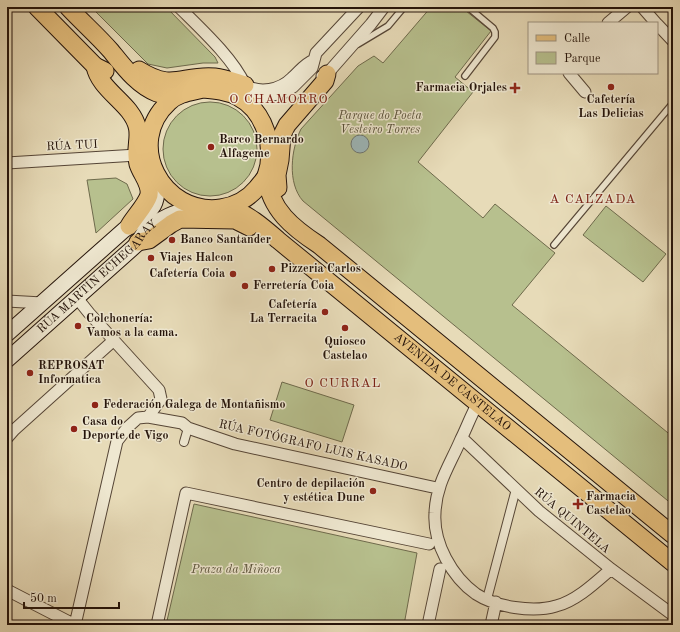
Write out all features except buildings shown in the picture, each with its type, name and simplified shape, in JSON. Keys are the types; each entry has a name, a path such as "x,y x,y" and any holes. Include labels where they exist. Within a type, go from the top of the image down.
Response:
{"main road":[{"path":"37,7 95,66 103,70 140,111 147,123 150,134 150,154 156,176 163,186 177,199 195,207 212,209 228,207 242,201 254,192 266,176 269,153 268,141 263,123 248,103 238,96 220,90 203,89 168,95 157,93 129,73 111,51 68,7"},
{"path":"111,51 151,78 164,82 214,77 245,85"},
{"path":"95,66 96,75 136,121 139,129 137,155 138,164 148,186 149,195 129,226"},
{"path":"319,245 285,202 277,187 277,174 284,130 325,81 327,74"},
{"path":"150,134 160,113 170,101 184,93"},
{"name":"RÚA MARTÍN ECHEGARAY","path":"7,334 129,226 143,218 151,210 159,191 156,176"},
{"name":"AVENIDA DE CASTELAO","path":"266,176 267,187 274,204 285,219 297,231 319,245 673,535"},
{"name":"RÚA MARTÍN ECHEGARAY","path":"7,360 138,242 144,233 160,219 195,207"},
{"name":"AVENIDA DE CASTELAO","path":"228,207 242,212 258,222 278,240 673,563"},
{"path":"138,242 148,240 165,227 180,219 235,220 258,233 278,240"}],"street":[{"path":"180,7 219,48 245,85 251,89 264,90 280,86 292,79 307,63 314,60"},
{"path":"245,85 248,103 256,98 284,93 293,87 312,68 316,53 360,7"},
{"path":"268,141 278,125 315,82 320,77 327,74 384,7"},
{"path":"609,22 627,7"},
{"path":"642,7 656,22"},
{"path":"658,24 673,41"},
{"path":"570,74 585,92"},
{"name":"RÚA TUI","path":"7,163 137,155"},
{"path":"7,590 75,625 117,441 128,427 138,418 148,417 161,399 159,390 77,298"},
{"path":"7,301 42,303"},
{"path":"7,438 114,340"},
{"path":"478,404 468,420 462,438 437,488 435,520 442,550 457,576 476,594 524,610 556,606 578,596 611,570"},
{"name":"RÚA FOTÓGRAFO LUIS KASADO","path":"148,417 182,423 188,428 235,444 437,488"},
{"path":"184,442 188,428"},
{"name":"RÚA QUINTELA","path":"462,438 539,511 611,570 673,615"},
{"path":"491,625 491,600 516,489"},
{"path":"157,625 186,493 429,544"},
{"path":"428,625 440,569"}],"lane":[{"path":"350,48 388,26 404,7"},
{"path":"465,76 494,41 495,32 468,7"},
{"path":"554,245 673,102"}],"green space":[{"path":"91,7 166,7 215,57 218,63 203,63 167,68 148,64"},
{"name":"Parque do Poeta Vesteiro Torres","path":"431,7 461,7 491,31 455,77 473,92 418,162 483,218 495,204 555,253 512,305 673,437 673,505 303,201 298,194 292,166 295,146 301,129 358,66 374,56 383,63"},
{"path":"210,102 228,106 243,116 253,131 257,149 253,167 243,182 228,192 210,196 192,192 177,182 167,167 163,149 167,131 177,116 192,106"},
{"path":"116,178 127,184 133,199 96,233 87,180"},
{"path":"606,206 666,254 643,282 583,235"},
{"path":"282,382 354,405 342,442 270,420"},
{"name":"Praza da Miñoca","path":"194,504 417,553 404,625 166,625"}],"water":[{"path":"360,135 366,138 369,144 366,150 360,153 354,150 351,144 354,138"}],"place":[{"name":"Cafetería Las Delicias","path":"611,87"},
{"name":"Farmacia Orjales","path":"515,88"},
{"name":"Barco Bernardo Alfageme","path":"211,147"},
{"name":"Banco Santander","path":"172,240"},
{"name":"Viajes Halcon","path":"151,258"},
{"name":"Pizzeria Carlos","path":"272,269"},
{"name":"Cafetería Coia","path":"233,274"},
{"name":"Ferretería Coia","path":"245,286"},
{"name":"Cafetería La Terracita","path":"325,312"},
{"name":"Colchonería: Vamos a la cama.","path":"78,326"},
{"name":"Quiosco Castelao","path":"345,328"},
{"name":"REPROSAT Informatica","path":"30,373"},
{"name":"Federación Galega de Montañismo","path":"95,405"},
{"name":"Casa do Deporte de Vigo","path":"74,429"},
{"name":"Centro de depilación y estética Dune","path":"373,491"},
{"name":"Farmacia Castelao","path":"578,504"}],"district":[{"name":"O CHAMORRO","path":"279,99"},
{"name":"A CALZADA","path":"593,199"},
{"name":"O CURRAL","path":"343,383"}]}
